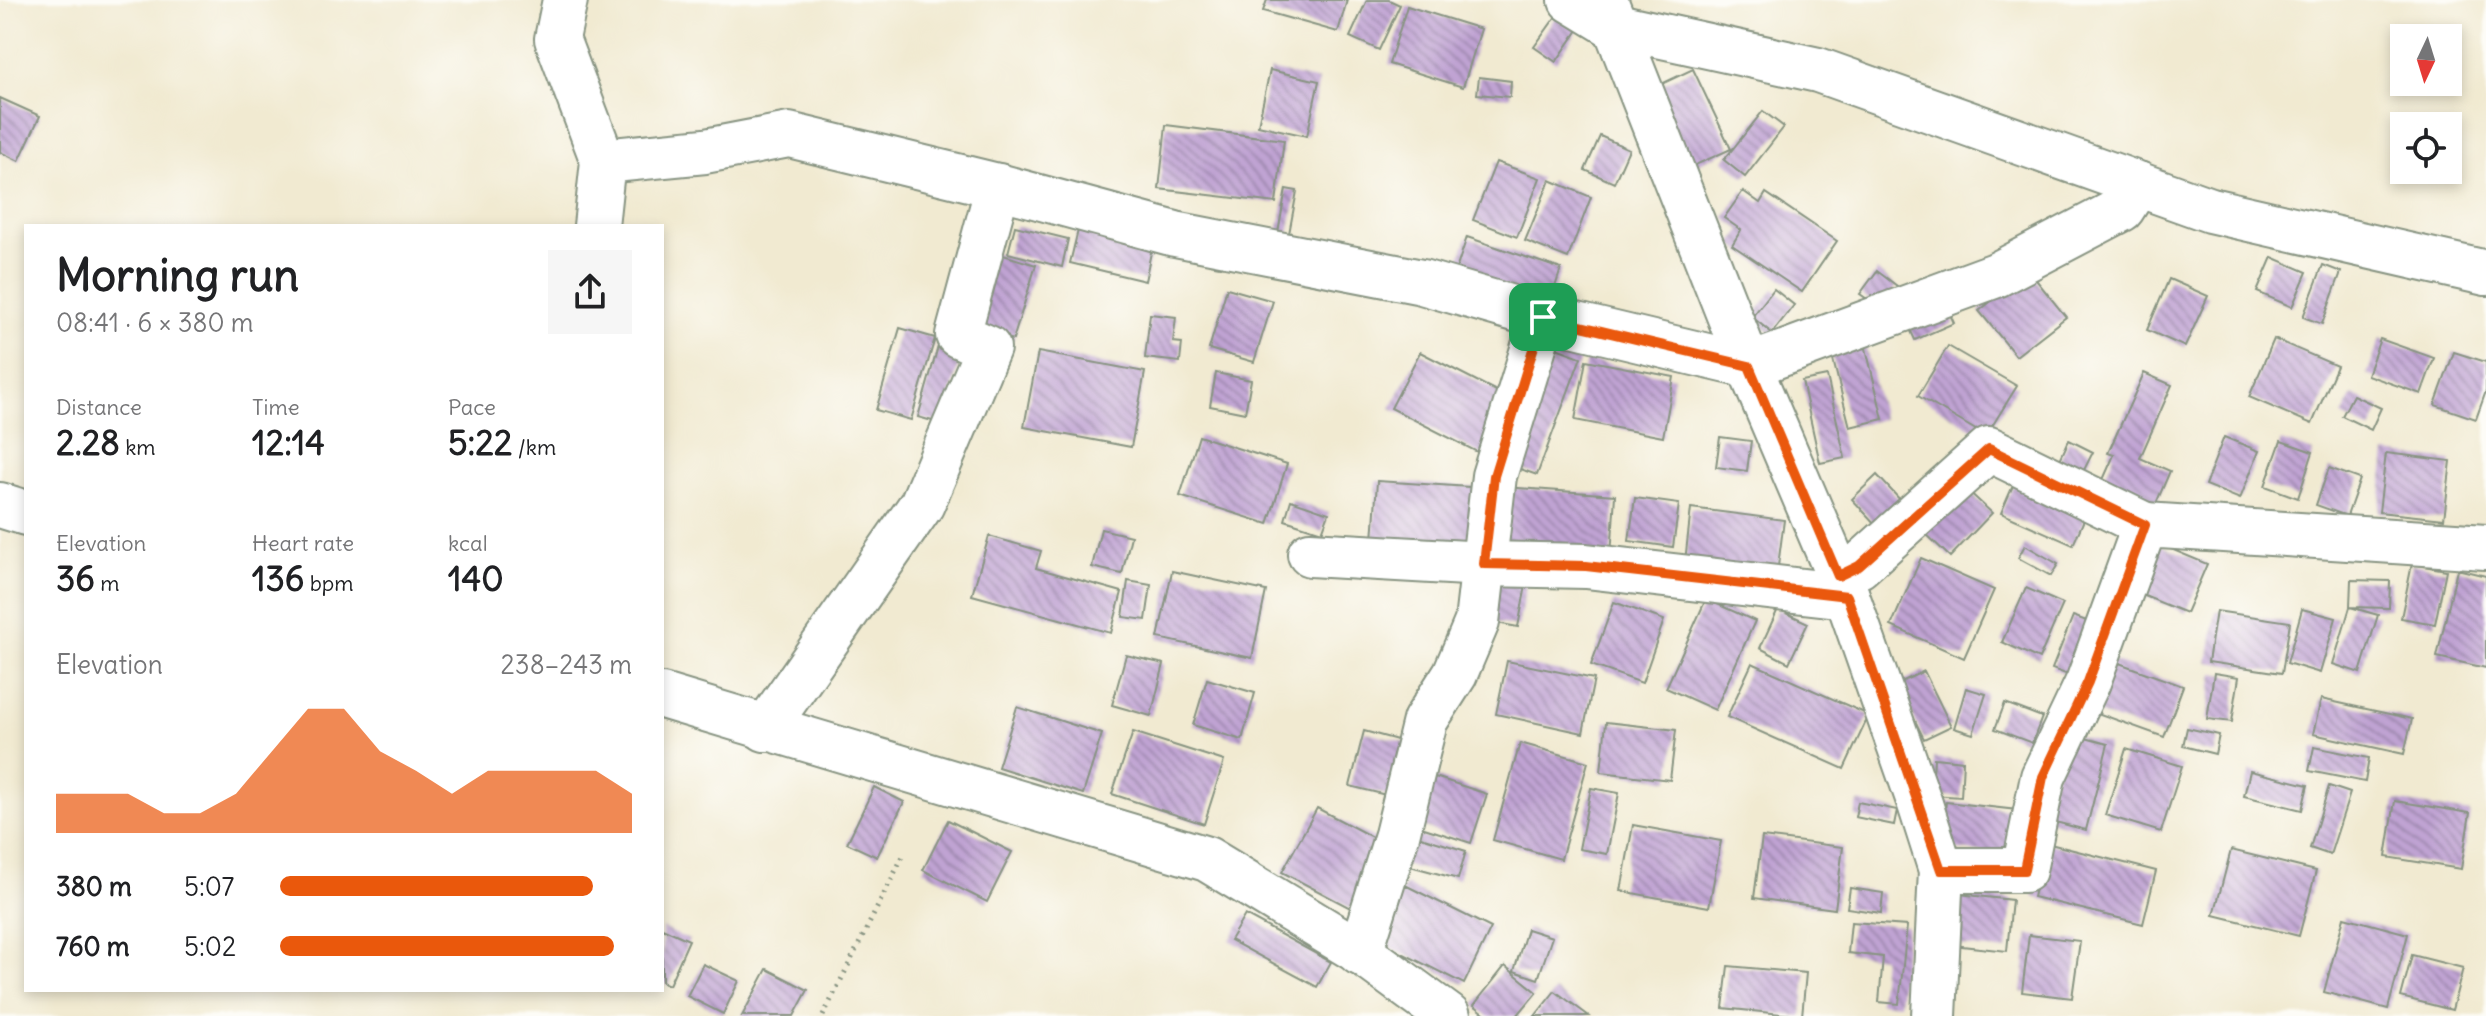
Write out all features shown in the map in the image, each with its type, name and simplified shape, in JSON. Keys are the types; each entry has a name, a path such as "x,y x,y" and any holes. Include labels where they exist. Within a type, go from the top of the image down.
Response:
{"street":[{"path":"565,0 557,39 603,161 596,224"},
{"path":"1571,0 1818,70 2210,210 2486,273"},
{"path":"1609,13 1749,366 1842,586 1941,870 1934,1016"},
{"path":"603,161 705,151 789,135 998,186 1175,234 1422,282 1543,317 1749,366 1996,275 2122,209 2138,184"},
{"path":"765,729 922,504 988,348 958,335 998,186"},
{"path":"1360,953 1397,835 1425,721 1455,674 1477,622 1494,476 1543,317"},
{"path":"1842,586 1859,566 1989,449 2145,525 2486,547"},
{"path":"0,505 24,512"},
{"path":"1941,870 2024,870 2043,777 2088,682 2145,525"},
{"path":"1310,554 1484,564 1586,566 1842,586"},
{"path":"664,697 1207,859 1360,953 1448,1016"}],"path":[{"path":"823,1016 903,856"}],"building":[{"path":"1267,0 1347,0 1338,32 1263,11"},
{"path":"1367,0 1389,0 1400,5 1379,50 1350,37"},
{"path":"1407,6 1481,29 1463,87 1389,64"},
{"path":"1557,15 1578,30 1556,62 1534,47"},
{"path":"1693,69 1731,149 1691,167 1653,88"},
{"path":"1270,70 1319,81 1307,136 1258,125"},
{"path":"1479,77 1511,81 1510,97 1477,94"},
{"path":"0,98 40,116 19,161 0,152"},
{"path":"1763,111 1784,127 1745,177 1724,160"},
{"path":"1166,125 1284,140 1276,203 1159,189"},
{"path":"1600,136 1629,149 1614,183 1585,170"},
{"path":"1496,162 1540,178 1517,237 1473,220"},
{"path":"1550,180 1591,197 1568,258 1525,241"},
{"path":"1286,189 1297,191 1288,239 1277,238"},
{"path":"1743,191 1760,203 1766,193 1837,241 1802,292 1732,245 1741,230 1724,218"},
{"path":"1080,222 1154,238 1145,281 1070,263"},
{"path":"1015,226 1068,239 1062,267 1008,253"},
{"path":"1467,237 1561,269 1550,302 1456,270"},
{"path":"993,252 1036,265 1013,340 970,327"},
{"path":"2272,257 2307,272 2292,307 2257,292"},
{"path":"2323,265 2341,272 2322,324 2303,317"},
{"path":"1877,271 1897,286 1880,308 1860,294"},
{"path":"2029,271 2066,317 2016,356 1979,311"},
{"path":"2169,279 2208,296 2185,347 2147,330"},
{"path":"1227,288 1273,301 1254,362 1209,349"},
{"path":"1774,289 1794,305 1772,333 1752,317"},
{"path":"1944,301 1954,323 1915,340 1905,318"},
{"path":"1150,314 1176,317 1173,342 1182,343 1180,362 1145,358"},
{"path":"900,328 935,338 911,420 876,410"},
{"path":"2274,339 2337,366 2312,424 2249,397"},
{"path":"2380,339 2434,358 2421,394 2367,375"},
{"path":"1864,340 1883,419 1850,427 1830,348"},
{"path":"939,343 963,349 943,424 918,417"},
{"path":"1948,346 2017,386 1986,436 1918,396"},
{"path":"1556,348 1581,357 1537,475 1512,466"},
{"path":"1038,352 1145,372 1131,447 1024,427"},
{"path":"1420,352 1512,399 1483,455 1391,408"},
{"path":"2454,352 2486,362 2486,391 2476,419 2435,405"},
{"path":"1586,360 1674,377 1663,437 1575,420"},
{"path":"1216,373 1251,380 1245,413 1210,406"},
{"path":"2144,373 2172,385 2140,458 2170,471 2155,506 2102,482 2114,455 2108,453"},
{"path":"1827,376 1845,458 1820,463 1802,381"},
{"path":"2353,395 2381,408 2371,430 2342,416"},
{"path":"1199,436 1287,464 1268,524 1180,496"},
{"path":"1720,437 1751,441 1747,471 1716,467"},
{"path":"2224,437 2259,451 2240,499 2205,485"},
{"path":"2069,440 2093,452 2080,478 2057,466"},
{"path":"2281,441 2313,452 2298,498 2265,486"},
{"path":"2386,453 2451,461 2444,519 2379,512"},
{"path":"2329,468 2360,479 2347,516 2316,505"},
{"path":"2018,474 2090,506 2073,545 2001,513"},
{"path":"1877,475 1903,503 1877,526 1852,499"},
{"path":"1377,481 1485,488 1481,548 1373,541"},
{"path":"1963,486 1992,513 1950,557 1921,529"},
{"path":"1504,487 1615,495 1611,556 1500,548"},
{"path":"1635,498 1679,504 1673,547 1629,541"},
{"path":"1291,500 1329,513 1322,532 1285,520"},
{"path":"1691,508 1784,520 1777,574 1685,562"},
{"path":"1101,529 1131,536 1122,574 1092,567"},
{"path":"989,536 1041,551 1036,568 1122,592 1111,633 972,595"},
{"path":"2159,544 2207,564 2186,613 2137,593"},
{"path":"2025,545 2058,564 2051,576 2018,558"},
{"path":"1921,558 1994,590 1964,658 1891,626"},
{"path":"2412,564 2446,570 2435,624 2401,618"},
{"path":"2457,569 2486,576 2486,668 2437,657"},
{"path":"1172,571 1266,591 1252,658 1158,638"},
{"path":"1497,574 1527,580 1518,627 1486,621"},
{"path":"2351,580 2390,581 2389,608 2350,607"},
{"path":"1128,581 1151,585 1146,620 1123,617"},
{"path":"2026,588 2063,604 2039,659 2002,642"},
{"path":"1706,599 1755,621 1715,710 1666,688"},
{"path":"1614,602 1664,620 1642,683 1591,665"},
{"path":"2350,607 2378,615 2360,673 2333,664"},
{"path":"1778,609 1808,623 1789,663 1760,648"},
{"path":"2302,609 2336,618 2320,673 2287,663"},
{"path":"2216,611 2290,622 2282,673 2208,662"},
{"path":"2073,616 2092,623 2071,676 2052,669"},
{"path":"1126,655 1164,664 1151,716 1112,705"},
{"path":"2105,658 2183,686 2164,737 2086,709"},
{"path":"1507,661 1594,679 1583,733 1496,714"},
{"path":"1752,663 1869,715 1844,769 1727,717"},
{"path":"1924,671 1951,726 1924,739 1897,684"},
{"path":"2214,673 2239,677 2232,722 2207,719"},
{"path":"1207,679 1255,693 1242,740 1193,725"},
{"path":"1966,688 1986,694 1973,734 1954,728"},
{"path":"2321,699 2412,719 2404,754 2313,734"},
{"path":"2005,703 2042,717 2032,743 1995,729"},
{"path":"1017,707 1102,734 1083,794 998,767"},
{"path":"1606,722 1676,730 1670,780 1601,772"},
{"path":"2187,728 2219,735 2215,754 2183,746"},
{"path":"1364,731 1412,744 1398,798 1350,786"},
{"path":"1133,732 1224,761 1204,824 1112,794"},
{"path":"2066,733 2108,744 2086,830 2044,819"},
{"path":"1520,743 1588,762 1561,859 1493,840"},
{"path":"2314,747 2369,758 2365,782 2309,771"},
{"path":"2126,749 2182,766 2161,832 2105,815"},
{"path":"1934,758 1963,761 1961,797 1932,795"},
{"path":"2250,771 2308,785 2302,810 2244,796"},
{"path":"1435,777 1487,794 1471,843 1418,826"},
{"path":"2329,786 2350,793 2330,855 2310,848"},
{"path":"874,787 904,802 877,857 847,843"},
{"path":"1591,788 1619,793 1607,854 1579,849"},
{"path":"2395,801 2470,813 2461,869 2386,857"},
{"path":"1858,802 1897,810 1894,825 1855,817"},
{"path":"1946,802 2017,810 2011,856 1941,848"},
{"path":"1317,808 1389,846 1354,910 1282,872"},
{"path":"948,820 1012,852 987,902 923,870"},
{"path":"1633,825 1721,841 1709,907 1621,891"},
{"path":"1408,833 1466,851 1458,879 1399,863"},
{"path":"1762,837 1843,847 1835,909 1754,898"},
{"path":"2046,843 2156,871 2143,924 2033,897"},
{"path":"2231,850 2316,871 2299,936 2214,915"},
{"path":"1405,885 1491,928 1464,984 1378,941"},
{"path":"1850,888 1883,893 1881,913 1847,908"},
{"path":"1959,894 2012,900 2007,951 1953,945"},
{"path":"1245,915 1331,962 1317,987 1230,940"},
{"path":"2344,917 2408,934 2388,1009 2324,992"},
{"path":"1851,922 1907,926 1899,1004 1879,1002 1883,957 1848,953"},
{"path":"664,929 689,940 669,985 664,983"},
{"path":"1527,929 1552,937 1538,979 1514,971"},
{"path":"2029,935 2080,941 2072,998 2022,992"},
{"path":"2412,955 2463,968 2452,1010 2401,997"},
{"path":"703,964 739,981 723,1014 687,996"},
{"path":"1505,966 1537,992 1517,1016 1488,1016 1474,1005"},
{"path":"1728,966 1806,973 1802,1016 1723,1008"},
{"path":"767,969 808,990 794,1016 742,1016"},
{"path":"1555,991 1589,1016 1535,1016"}],"route":[{"path":"1543,317 1749,366 1838,576 1859,566 1989,449 2145,525 2088,682 2043,777 2024,870 1941,870 1847,596 1586,566 1484,564 1494,476 1543,317"}]}
